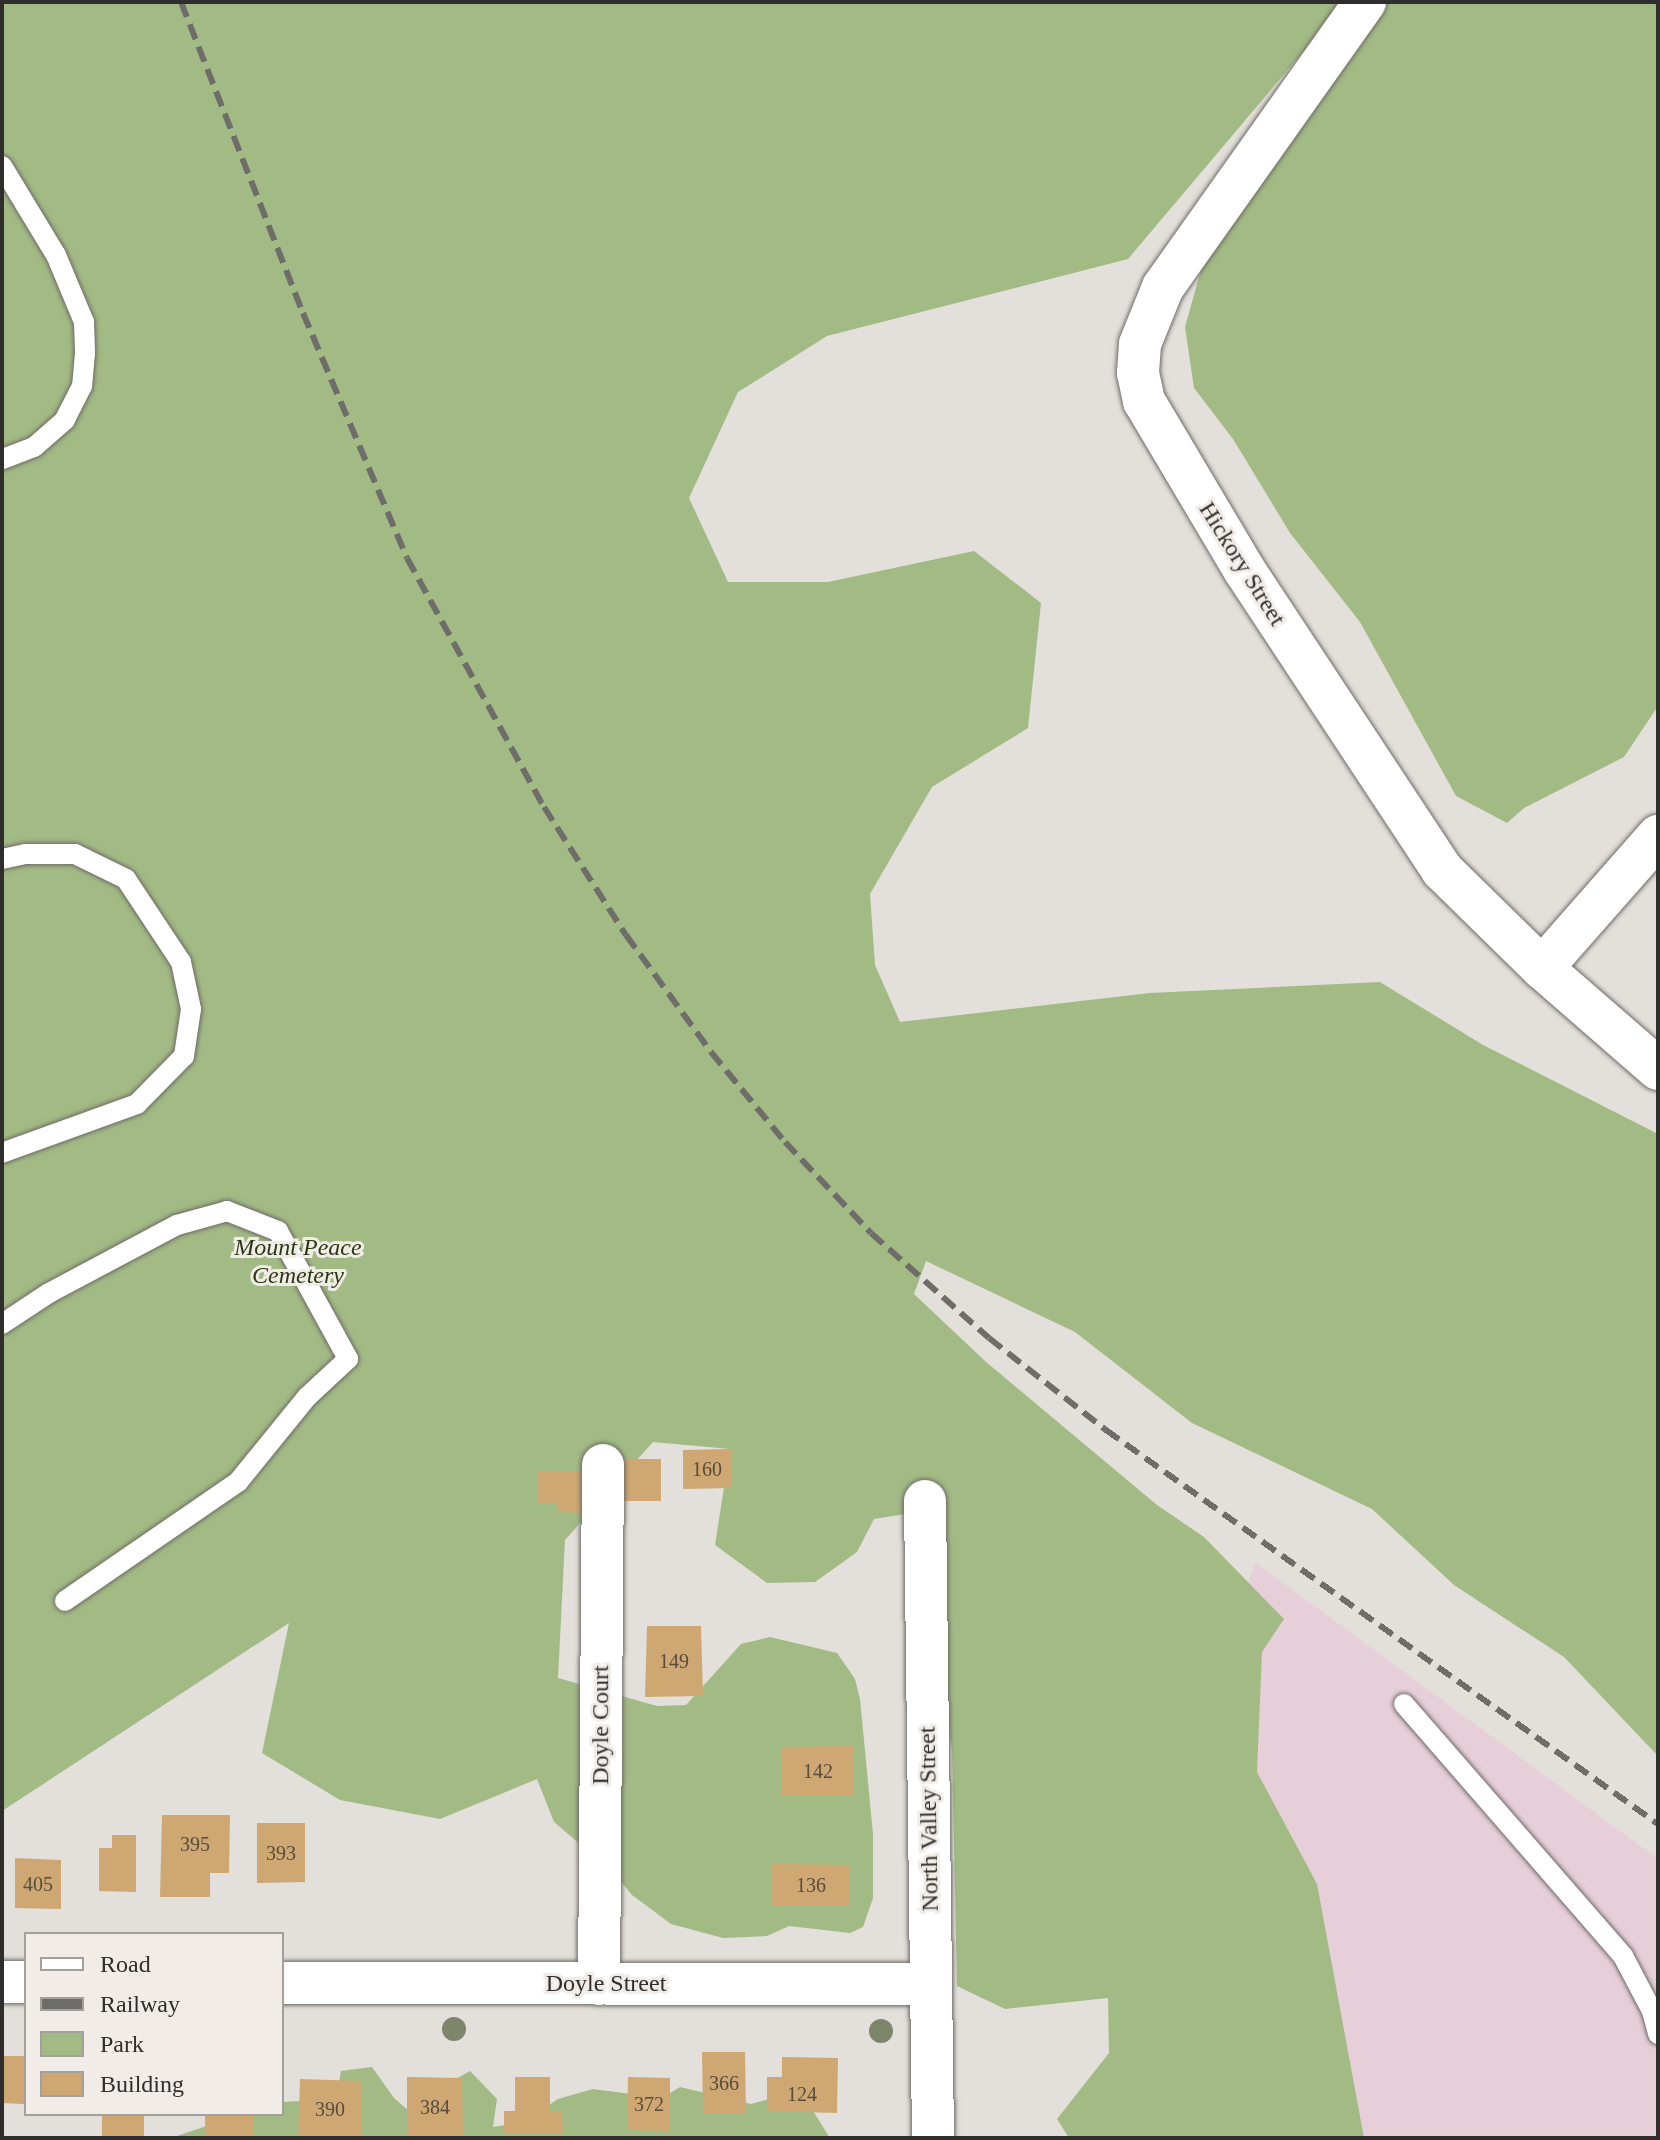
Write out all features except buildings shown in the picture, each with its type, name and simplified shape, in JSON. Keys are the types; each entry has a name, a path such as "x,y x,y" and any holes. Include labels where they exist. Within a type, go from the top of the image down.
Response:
{"street":[{"name":"Hickory Street","path":"1365,2 1163,287 1148,316 1138,373 1160,434 1414,833 1442,870 1542,968 1658,1069"},
{"path":"1542,968 1658,836"},
{"name":"Doyle Court","path":"599,1984 603,1465"},
{"name":"North Valley Street","path":"925,1501 933,2138"},
{"path":"2,1982 24,1982"},
{"name":"Doyle Street","path":"284,1983 931,1984"}],"lane":[{"path":"2,166 56,255 84,322 85,353 82,386 65,420 34,447 2,459"},
{"path":"2,859 75,854 126,879 181,962 191,1009 184,1056 137,1104 2,1153"},
{"path":"2,1324 49,1293 177,1225 227,1211 278,1231 348,1359 307,1397 238,1482 65,1601"},
{"path":"1404,1704 1623,1956 1652,2011 1658,2034"}],"shaded area":[{"path":"1256,1563 1658,1859 1658,2138 1321,2138 1144,1839"}],"green space":[{"name":"Mount Peace Cemetery","path":"2,2 1345,2 1128,259 827,336 738,392 689,498 728,582 828,582 974,551 1041,603 1028,728 932,787 870,894 875,965 900,1022 1150,993 1380,982 1483,1045 1658,1134 1658,1756 1564,1657 1454,1585 1372,1509 1192,1423 1075,1332 926,1261 914,1294 985,1361 1157,1505 1204,1537 1284,1619 1262,1652 1257,1772 1317,1884 1364,2138 1069,2138 1057,2119 1109,2053 1108,1998 1005,2009 957,1986 952,1749 912,1513 874,1519 857,1552 815,1582 767,1583 715,1545 730,1449 653,1442 565,1540 558,1678 657,1706 686,1705 741,1644 770,1637 837,1653 855,1679 860,1699 873,1834 873,1898 863,1927 850,1933 789,1926 767,1936 723,1938 671,1924 632,1895 614,1873 554,1822 537,1779 440,1819 340,1800 262,1753 289,1623 2,1811"},
{"path":"1384,2 1658,2 1658,706 1624,757 1524,808 1507,823 1456,796 1360,622 1290,533 1233,439 1194,388 1185,327 1206,252"},
{"path":"372,2067 394,2098 416,2117 443,2086 470,2071 497,2099 493,2127 523,2122 558,2099 593,2089 662,2098 680,2087 751,2104 780,2096 808,2103 830,2138 171,2138 236,2116 284,2116 284,2102 336,2099 341,2071"}],"railway":[{"path":"181,2 303,313 407,558 544,807 626,935 711,1052 785,1142 871,1233 989,1338 1106,1430 1658,1824"}]}
